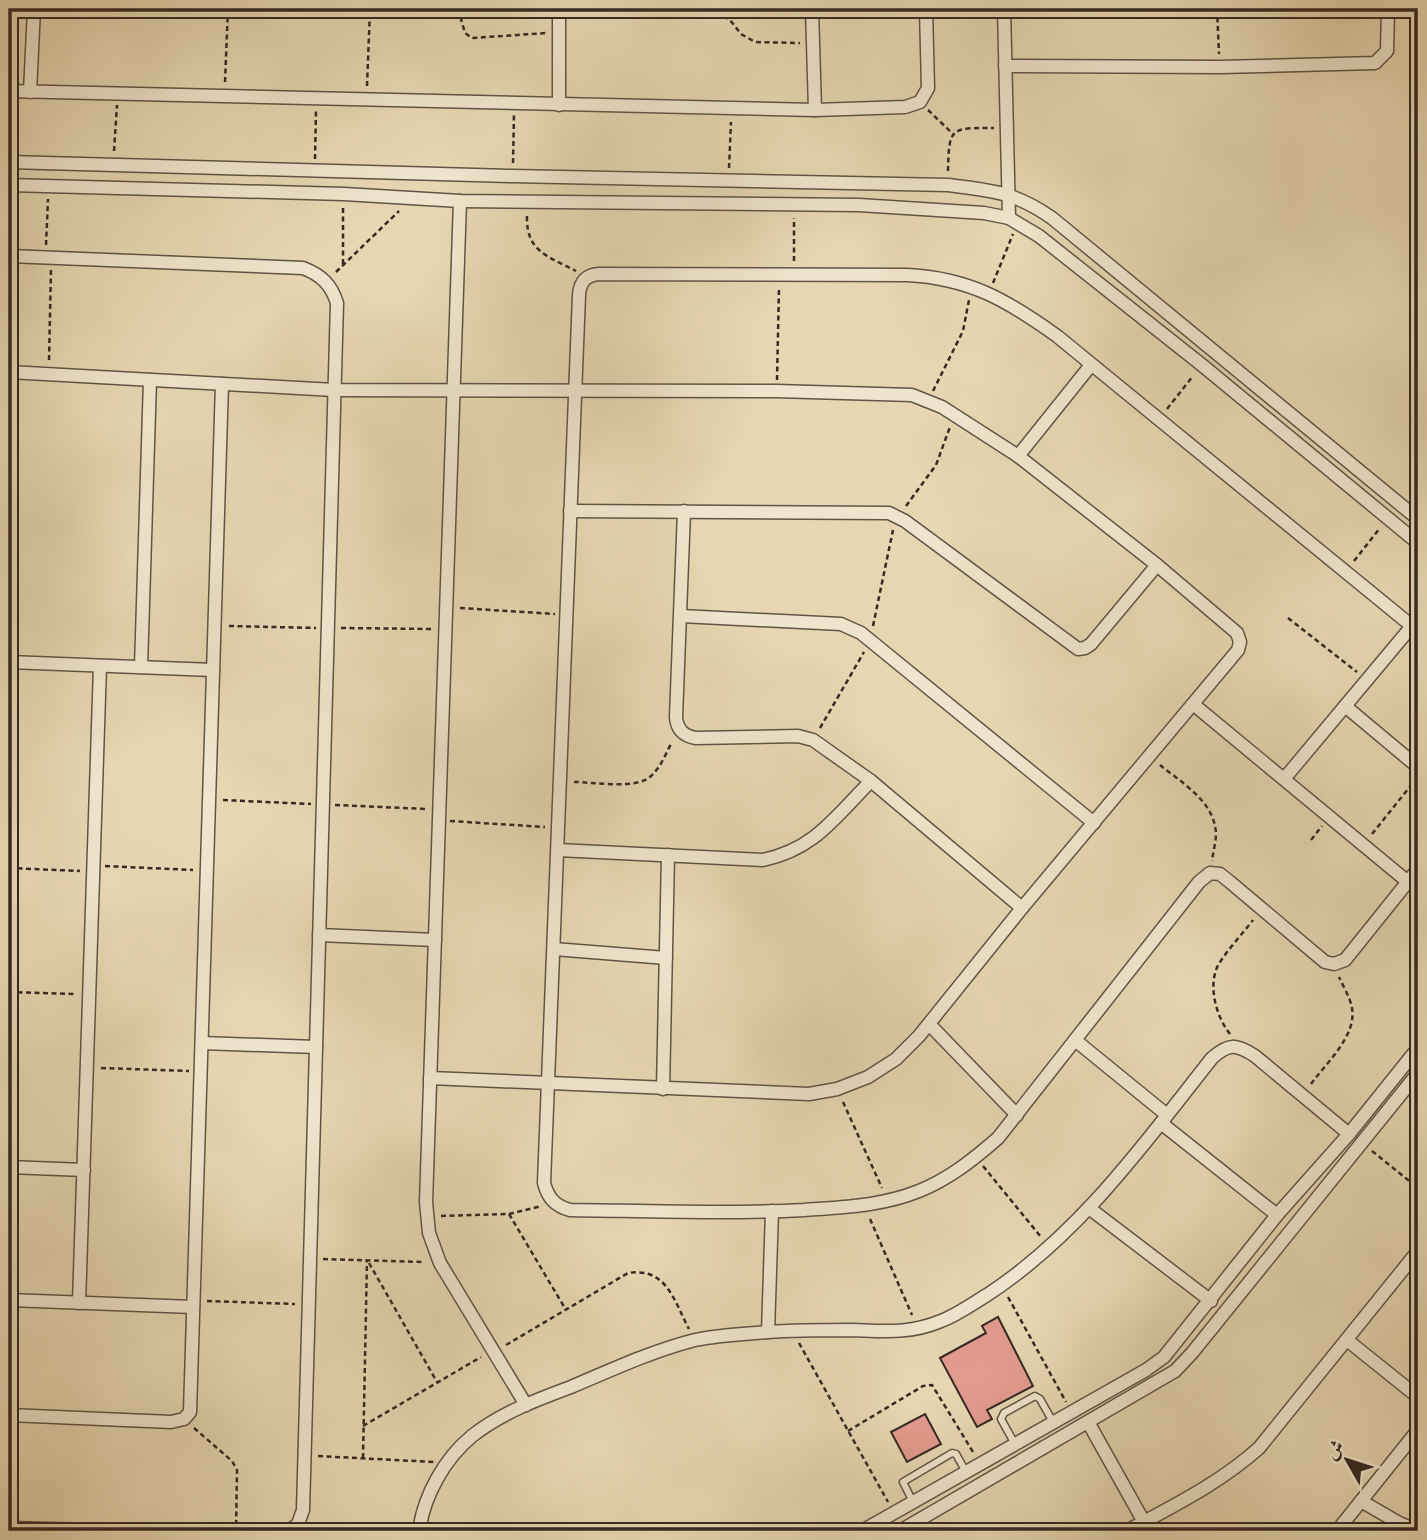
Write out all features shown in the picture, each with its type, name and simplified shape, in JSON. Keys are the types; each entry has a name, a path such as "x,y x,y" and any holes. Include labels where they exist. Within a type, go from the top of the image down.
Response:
{"street":[{"path":"30,92 34,9"},
{"path":"559,9 559,105"},
{"path":"812,9 815,110"},
{"path":"9,91 815,110 905,107 920,103 928,88 926,9"},
{"path":"1004,9 1009,194 1013,220"},
{"path":"1005,66 1220,67 1375,63 1387,51 1388,9"},
{"path":"9,162 948,185 1009,194 1052,218 1418,519"},
{"path":"9,185 344,194 460,201 859,205 984,213 1013,220 1202,365 1418,543"},
{"path":"460,201 430,1078 428,1216 429,1233 440,1263 526,1405"},
{"path":"9,256 303,268 316,273 327,282 337,303 303,1510 298,1524 289,1531"},
{"path":"1284,779 1367,680 1415,629 1159,419 1022,311 971,286 918,275 599,274 587,277 579,288 550,1084 544,1183 547,1194 554,1203 570,1210 772,1212 864,1206 919,1191 949,1176 998,1138 1199,882 1210,873 1220,874 1325,962 1334,964 1345,960 1418,869"},
{"path":"1018,456 1091,365"},
{"path":"9,372 334,390 895,393 929,401 1018,456 1157,565 1237,633 1240,642 1238,650 1022,908 929,1024 896,1059 868,1077 837,1089 808,1094 430,1078"},
{"path":"141,667 150,380"},
{"path":"9,1415 171,1422 184,1419 190,1412 222,384"},
{"path":"684,510 676,717 678,729 689,737 696,738 798,736 813,740 871,781 1022,908"},
{"path":"570,512 877,512 899,517 1078,649 1091,644 1157,565"},
{"path":"681,617 841,624 861,633 1094,823"},
{"path":"9,662 213,670"},
{"path":"79,1303 100,666"},
{"path":"1193,704 1408,882"},
{"path":"1345,706 1418,767"},
{"path":"558,850 763,860 803,847 871,781"},
{"path":"663,1089 668,855"},
{"path":"319,934 435,940"},
{"path":"554,949 666,958"},
{"path":"929,1024 1017,1115"},
{"path":"1075,1040 1277,1215"},
{"path":"202,1042 316,1047"},
{"path":"419,1531 431,1490 447,1463 470,1438 496,1419 526,1405 644,1357 695,1340 768,1332 891,1333 918,1329 965,1309 1002,1285 1050,1247 1089,1208 1212,1058 1224,1048 1240,1046 1349,1133"},
{"path":"862,1531 1146,1370 1164,1357 1277,1215 1349,1133 1418,1048"},
{"path":"900,1531 1164,1379 1184,1363 1418,1073"},
{"path":"9,1167 83,1170"},
{"path":"1089,1208 1211,1301"},
{"path":"768,1332 772,1212"},
{"path":"1127,1531 1214,1483 1245,1461 1278,1427 1418,1251"},
{"path":"9,1300 193,1304"},
{"path":"1347,1340 1418,1397"},
{"path":"1088,1422 1144,1522"},
{"path":"1337,1531 1418,1430"},
{"path":"1361,1502 1418,1531"},
{"path":"9,1528 135,1531"}],"lane":[{"path":"1015,1444 1001,1419 1004,1413 1035,1396 1041,1399 1053,1422"},
{"path":"913,1502 903,1482 952,1453 956,1454 966,1472"}],"path":[{"path":"224,97 228,9"},
{"path":"367,101 370,9"},
{"path":"458,9 465,33 472,38 559,31"},
{"path":"623,9 712,10 730,20 741,34 755,42 813,43"},
{"path":"1217,9 1220,67"},
{"path":"114,164 117,95"},
{"path":"314,170 317,100"},
{"path":"920,103 953,134"},
{"path":"512,176 514,104"},
{"path":"728,179 732,108"},
{"path":"948,185 949,143 953,134 964,128 1007,128"},
{"path":"48,374 49,186"},
{"path":"343,266 344,194"},
{"path":"327,282 412,199"},
{"path":"527,202 527,232 532,244 542,253 587,277"},
{"path":"794,275 795,205"},
{"path":"990,293 1013,220"},
{"path":"776,391 780,275"},
{"path":"929,401 963,331 971,286"},
{"path":"1159,419 1202,365"},
{"path":"813,740 869,640 891,535 899,517 936,465 955,415"},
{"path":"1345,572 1388,519"},
{"path":"447,607 566,615"},
{"path":"1288,618 1367,680"},
{"path":"560,781 630,784 646,780 658,768 678,729"},
{"path":"1150,756 1204,802 1210,812 1216,835 1210,873"},
{"path":"1363,844 1418,776"},
{"path":"439,821 559,827"},
{"path":"9,868 207,870"},
{"path":"1240,1046 1226,1030 1217,1011 1214,990 1216,969 1261,909"},
{"path":"1302,1095 1348,1034 1352,1021 1352,1008 1334,964"},
{"path":"9,992 89,995"},
{"path":"87,1067 201,1071"},
{"path":"837,1089 888,1201"},
{"path":"1362,1143 1418,1188"},
{"path":"976,1157 1050,1247"},
{"path":"428,1216 509,1214 554,1203"},
{"path":"864,1206 918,1329"},
{"path":"509,1214 566,1310"},
{"path":"310,1258 440,1263"},
{"path":"367,1260 438,1383"},
{"path":"363,1458 367,1260"},
{"path":"363,1426 628,1273 642,1270 656,1275 666,1286 695,1340"},
{"path":"1002,1285 1071,1412"},
{"path":"193,1304 308,1304"},
{"path":"792,1331 894,1513"},
{"path":"848,1431 923,1386 932,1385 980,1464"},
{"path":"184,1419 232,1461 237,1470 236,1531"},
{"path":"304,1455 447,1463"}],"building":[{"path":"998,1317 1033,1386 987,1410 992,1419 977,1427 940,1358 986,1333 982,1326"},
{"path":"925,1414 941,1444 907,1462 891,1432"}]}
